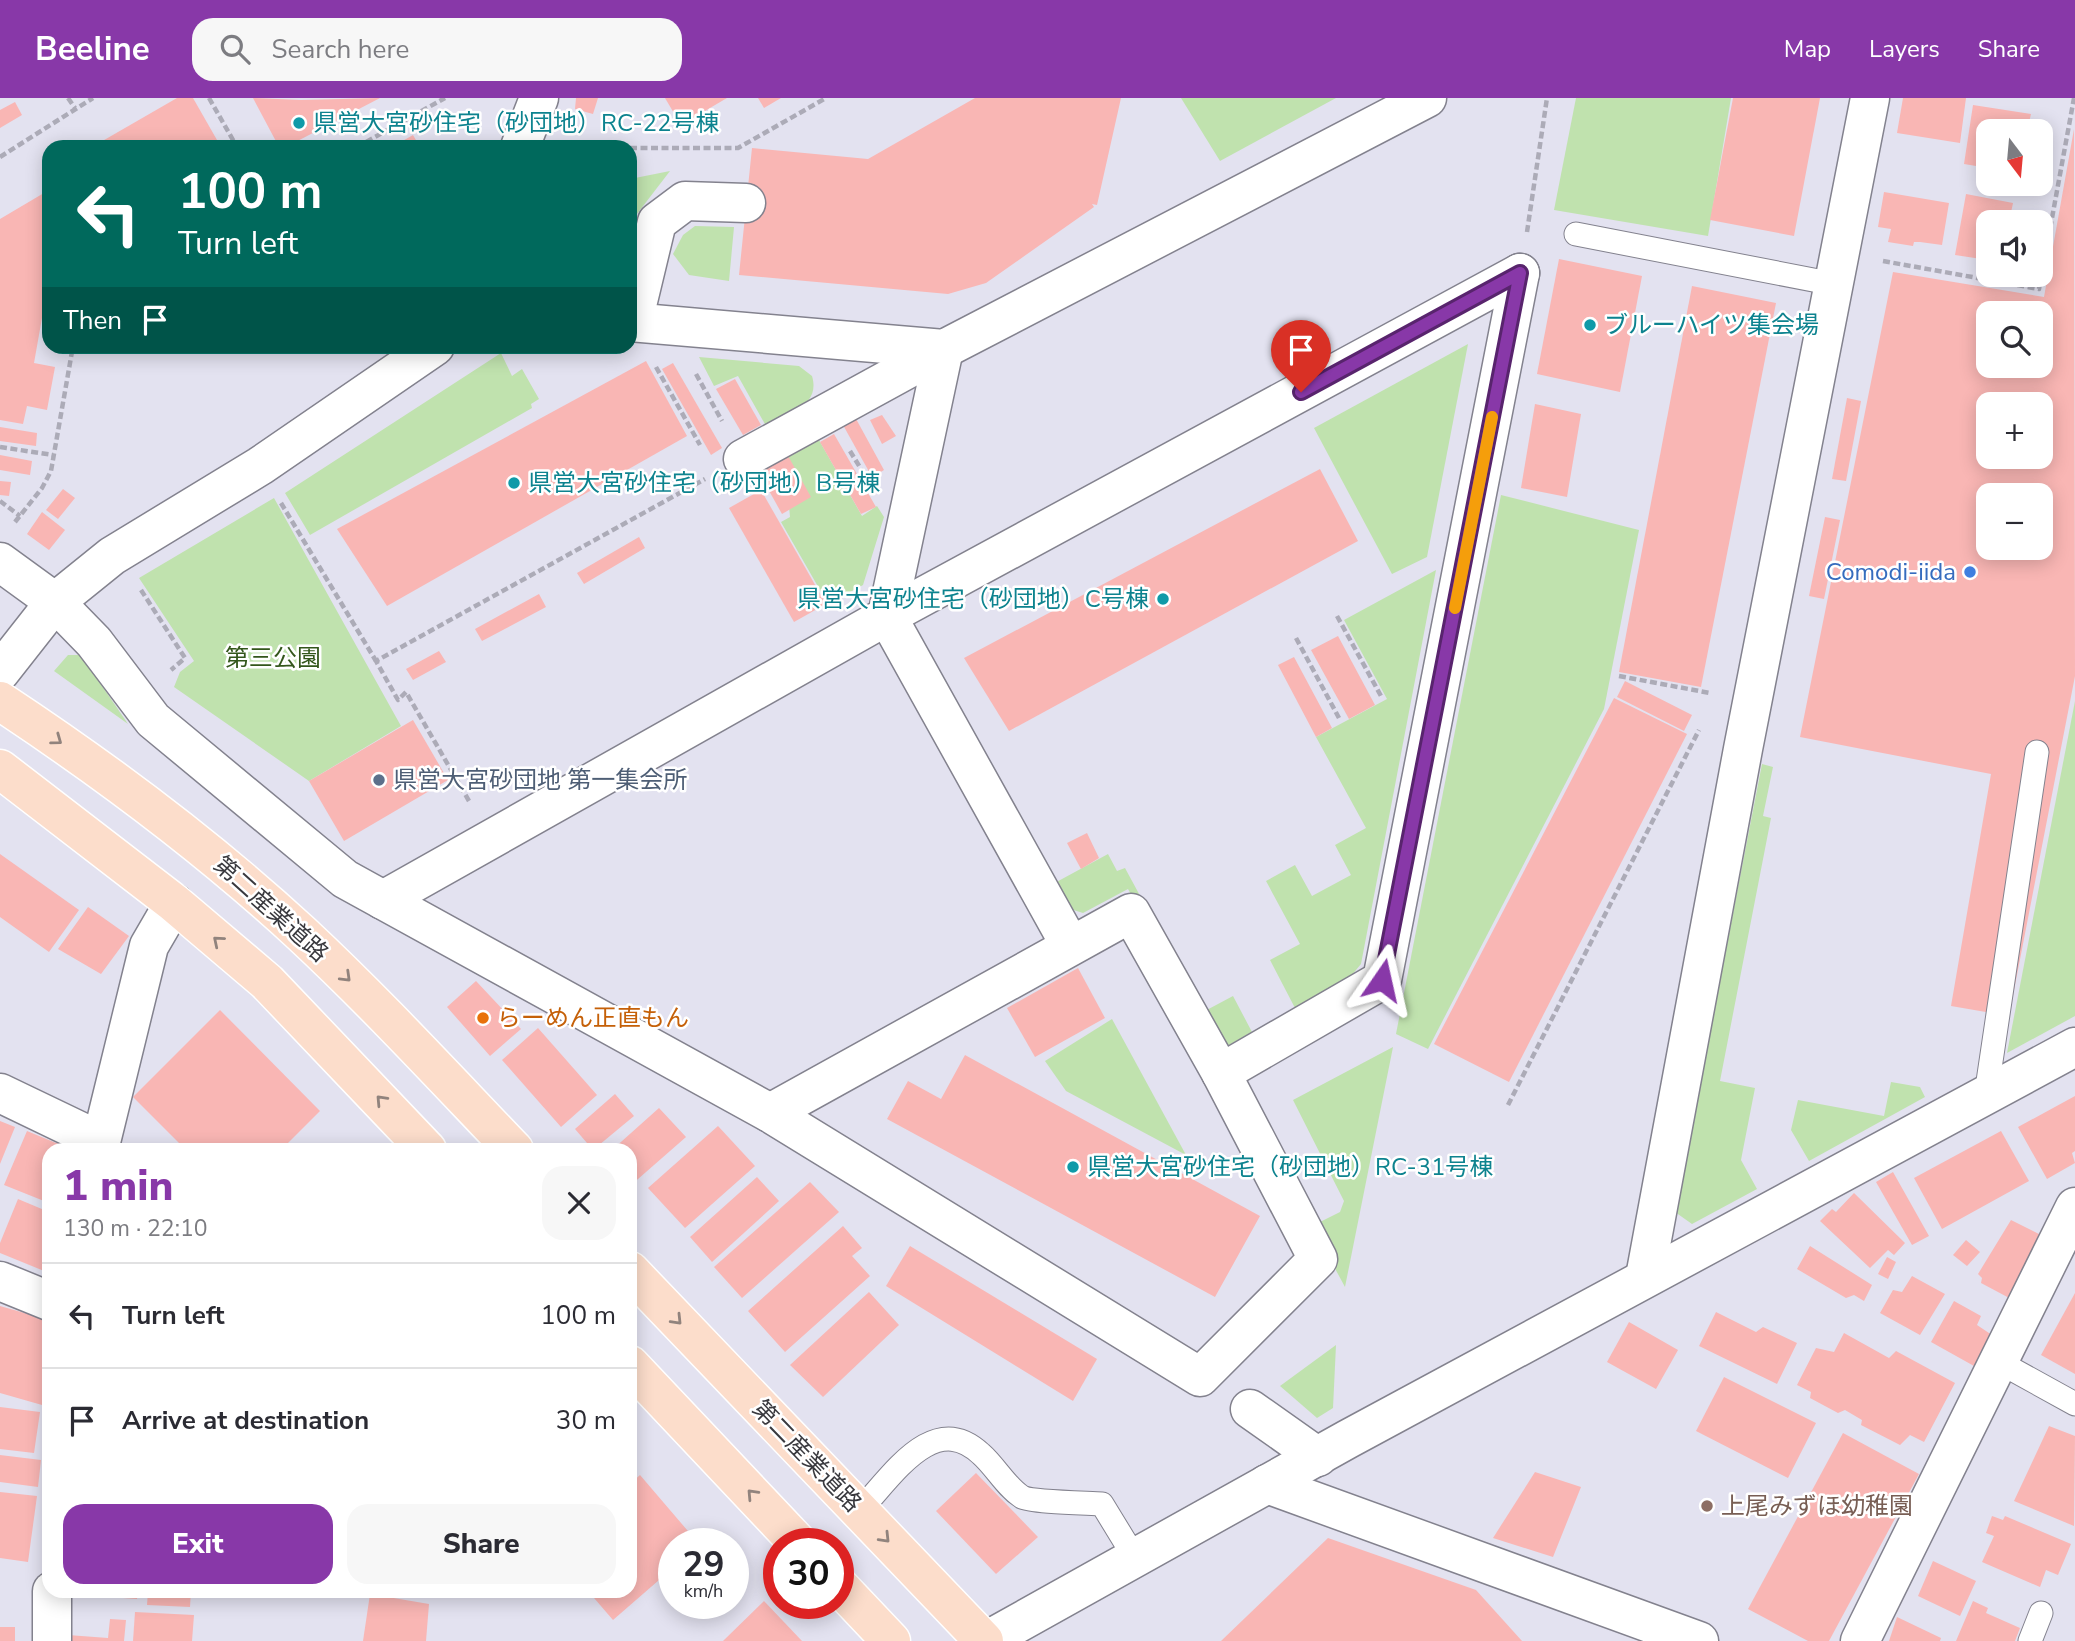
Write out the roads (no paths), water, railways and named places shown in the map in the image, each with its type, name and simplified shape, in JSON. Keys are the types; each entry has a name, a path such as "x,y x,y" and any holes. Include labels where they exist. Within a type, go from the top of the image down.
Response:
{"main road":[{"name":"第二産業道路","path":"0,701 179,830 301,934 388,1018 507,1143"},
{"path":"0,769 174,904 267,982 420,1143"},
{"name":"第二産業道路","path":"637,1278 985,1641"},
{"path":"637,1372 784,1528"},
{"path":"854,1602 891,1641"}],"street":[{"path":"523,140 539,98"},
{"path":"729,466 944,349 1427,98"},
{"path":"1645,1277 1735,698 1838,269 1870,98"},
{"path":"637,302 657,222 685,201 746,203"},
{"path":"383,900 887,616 1520,273 1382,980 1221,1073"},
{"path":"637,322 944,349"},
{"path":"944,349 887,616 1070,945"},
{"path":"0,672 55,602 112,555 260,466 423,354"},
{"path":"0,562 55,602 94,642 159,725 345,879 770,1113 1199,1377 1318,1259 1221,1073 1131,912 770,1113"},
{"path":"100,1143 149,946 174,904"},
{"path":"985,1641 1645,1277 2075,1047"},
{"path":"0,1093 96,1143"},
{"path":"1860,1641 2075,1207"},
{"path":"0,1281 42,1298"},
{"path":"1250,1409 1318,1457"},
{"path":"1267,1484 1699,1641"},
{"path":"52,1598 52,1641"}],"lane":[{"path":"1576,234 1838,269"},
{"path":"1986,1095 2037,752"},
{"path":"1999,1362 2075,1404"},
{"path":"859,1511 914,1453 932,1441 949,1437 964,1439 1023,1498 1102,1504 1135,1558"},
{"path":"2030,1641 2041,1613"}],"place":[{"name":"県営大宮砂住宅（砂団地）RC-22号棟","path":"299,123"},
{"name":"ブルーハイツ集会場","path":"1590,325"},
{"name":"県営大宮砂住宅（砂団地）B号棟","path":"514,483"},
{"name":"Comodi-iida","path":"1970,572"},
{"name":"県営大宮砂住宅（砂団地）C号棟","path":"1163,599"},
{"name":"県営大宮砂団地 第一集会所","path":"379,780"},
{"name":"らーめん正直もん","path":"483,1018"},
{"name":"県営大宮砂住宅（砂団地）RC-31号棟","path":"1073,1167"},
{"name":"上尾みずほ幼稚園","path":"1707,1506"}],"park label":[{"name":"第三公園","path":"273,658"}]}
